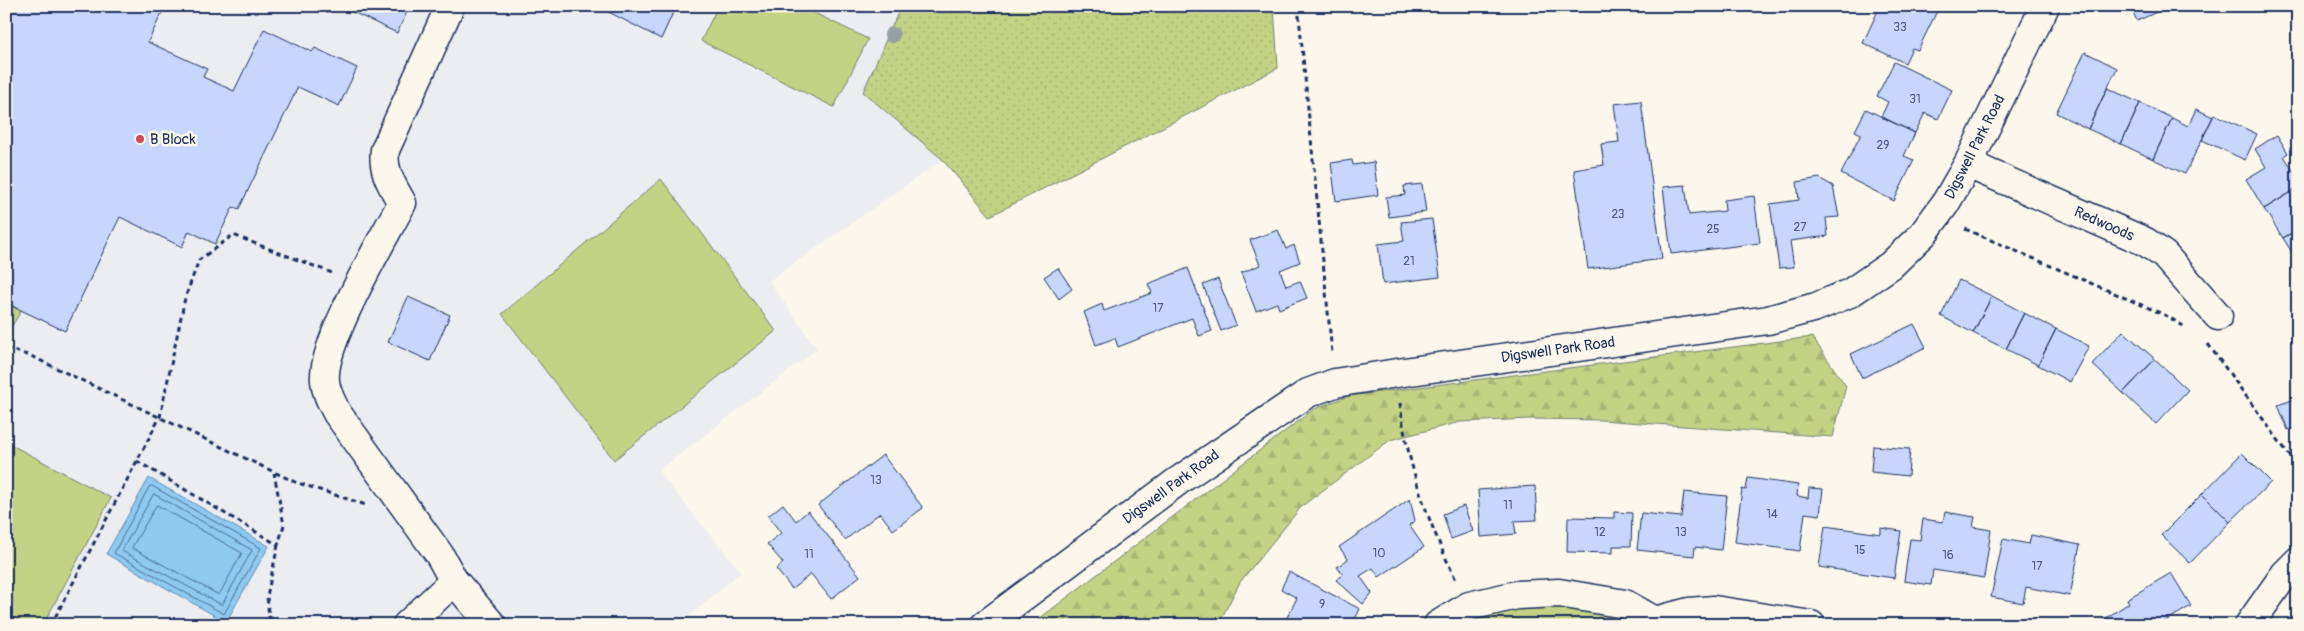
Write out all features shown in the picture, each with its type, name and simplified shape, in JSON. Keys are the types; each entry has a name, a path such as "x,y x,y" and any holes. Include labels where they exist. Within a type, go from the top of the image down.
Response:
{"street":[{"path":"450,6 385,150 383,163 402,203 329,349 325,380 328,396 359,445 439,554 454,581 492,625"},
{"name":"Digswell Park Road","path":"985,625 1178,481 1308,393 1335,383 1397,373 1768,320 1850,293 1891,265 1923,234 1936,217 1968,164 2045,6"},
{"name":"Redwoods","path":"1968,164 2146,242 2164,255 2218,316"},
{"path":"2249,625 2285,574 2298,561"},
{"path":"407,625 454,581"},
{"path":"1438,625 1469,606 1517,595 1559,594 1586,596 1625,604 1654,623 1689,612 1714,610 1810,625"}],"path":[{"path":"1298,6 1335,383"},
{"path":"1936,217 2166,314 2189,330"},
{"path":"51,625 160,417 185,298 199,260 233,236 360,284"},
{"path":"2205,341 2298,467"},
{"path":"6,348 33,357 274,473 373,508"},
{"path":"1397,373 1404,436 1432,531 1469,606"},
{"path":"137,462 278,545"},
{"path":"274,473 284,525 267,596 269,617 283,625"}],"shaded area":[{"path":"6,6 1274,6 1278,68 990,216 942,160 769,281 817,349 658,471 741,572 679,625 6,625"}],"green space":[{"path":"718,6 800,6 868,39 834,107 701,41"},
{"path":"901,6 1274,6 1278,68 990,216 942,159 863,92"},
{"path":"661,179 776,331 614,460 502,314"},
{"path":"6,304 21,311 6,336"},
{"path":"1812,337 1846,386 1833,437 1601,420 1531,419 1460,422 1390,440 1302,506 1240,582 1218,625 1031,625 1314,409 1349,396"},
{"path":"6,442 111,498 43,625 6,625"},
{"path":"1543,606 1583,606 1622,613 1635,625 1459,625 1507,611"}],"water":[{"path":"149,478 269,546 226,622 106,554"}],"building":[{"name":"B Block","path":"6,6 165,6 148,42 207,69 203,77 234,91 264,29 312,52 315,48 357,68 339,106 298,87 239,209 233,207 215,244 189,231 182,247 120,217 65,331 6,303"},
{"path":"340,6 410,6 397,33"},
{"path":"597,6 676,6 661,39"},
{"path":"1880,6 1926,6 1937,11 1918,50 1912,48 1905,63 1863,43"},
{"path":"1926,6 1939,6 1937,11"},
{"path":"2130,6 2170,6 2137,21"},
{"path":"2085,52 2117,68 2088,129 2056,113"},
{"path":"1894,62 1952,90 1938,119 1925,113 1915,133 1881,117 1888,102 1877,96"},
{"path":"2107,88 2140,103 2121,144 2088,129"},
{"path":"1641,101 1662,259 1588,269 1574,170 1604,165 1601,144 1619,142 1614,104"},
{"path":"2140,103 2172,118 2153,159 2121,144"},
{"path":"1866,109 1915,133 1904,156 1914,160 1894,201 1841,174 1861,134 1855,131"},
{"path":"2196,109 2213,117 2185,174 2153,159 2172,118 2188,126"},
{"path":"2214,114 2257,134 2245,160 2202,140"},
{"path":"2277,135 2288,153 2284,156 2298,178 2298,188 2264,209 2246,179 2266,167 2255,149"},
{"path":"1352,160 1353,165 1374,162 1378,195 1336,201 1331,163"},
{"path":"1819,178 1833,186 1839,217 1826,218 1828,236 1790,241 1794,267 1779,268 1770,204 1799,200 1797,182"},
{"path":"1422,184 1426,212 1389,217 1386,197 1405,195 1404,186"},
{"path":"1685,185 1689,215 1725,211 1724,200 1754,196 1760,243 1671,254 1663,187"},
{"path":"2298,188 2298,229 2283,238 2264,209"},
{"path":"1432,219 1440,277 1383,284 1378,244 1404,241 1401,222"},
{"path":"2298,229 2298,262 2283,238"},
{"path":"1278,230 1286,249 1294,245 1300,262 1280,270 1286,286 1300,281 1307,298 1279,309 1277,303 1256,311 1241,273 1260,265 1250,240"},
{"path":"1058,268 1072,289 1059,299 1044,277"},
{"path":"1188,268 1212,331 1199,336 1192,318 1118,347 1115,338 1096,345 1084,312 1102,304 1104,311 1152,293 1148,284"},
{"path":"1218,279 1236,325 1221,331 1203,285"},
{"path":"1959,280 1992,296 1973,333 1941,316"},
{"path":"1992,296 2024,313 2006,349 1973,333"},
{"path":"408,297 450,315 430,361 388,342"},
{"path":"2024,313 2056,329 2038,365 2006,349"},
{"path":"1914,324 1926,347 1862,378 1851,354"},
{"path":"2056,329 2089,346 2070,382 2038,365"},
{"path":"2123,331 2155,359 2123,393 2092,364"},
{"path":"2155,359 2188,390 2156,424 2123,393"},
{"path":"2298,398 2298,427 2288,430 2278,405"},
{"path":"1873,446 1910,449 1908,476 1871,472"},
{"path":"2242,453 2271,482 2230,522 2202,494"},
{"path":"883,455 923,508 893,530 880,513 845,540 818,505"},
{"path":"1748,478 1798,485 1797,496 1808,498 1809,488 1823,489 1820,515 1805,513 1800,551 1735,542 1742,489 1746,490"},
{"path":"1535,486 1537,520 1514,521 1516,534 1481,537 1478,490"},
{"path":"1684,492 1727,496 1721,550 1695,547 1694,556 1637,550 1641,513 1681,517"},
{"path":"2202,494 2230,522 2190,563 2161,535"},
{"path":"1410,499 1415,521 1409,525 1424,547 1379,577 1373,568 1360,576 1372,593 1363,604 1336,580 1343,575 1337,567 1348,559 1339,547"},
{"path":"783,504 796,521 808,511 860,576 831,599 811,574 792,589 776,569 783,563 767,544 781,533 768,516"},
{"path":"1464,506 1473,531 1451,539 1443,514"},
{"path":"1614,512 1632,513 1631,546 1613,546 1613,553 1567,552 1568,517 1614,518"},
{"path":"1945,512 1975,517 1973,527 1991,530 1984,578 1933,570 1931,585 1904,581 1910,539 1920,540 1923,519 1943,522"},
{"path":"1825,526 1881,534 1881,528 1901,531 1894,578 1819,567"},
{"path":"2031,535 2080,545 2070,596 2026,587 2023,603 1991,597 2003,539 2029,544"},
{"path":"1289,572 1360,609 1352,625 1283,625 1297,598 1281,589"},
{"path":"2171,573 2191,606 2159,625 2095,625 2129,603 2127,599"}],"place":[{"name":"B Block","path":"140,139"}]}
